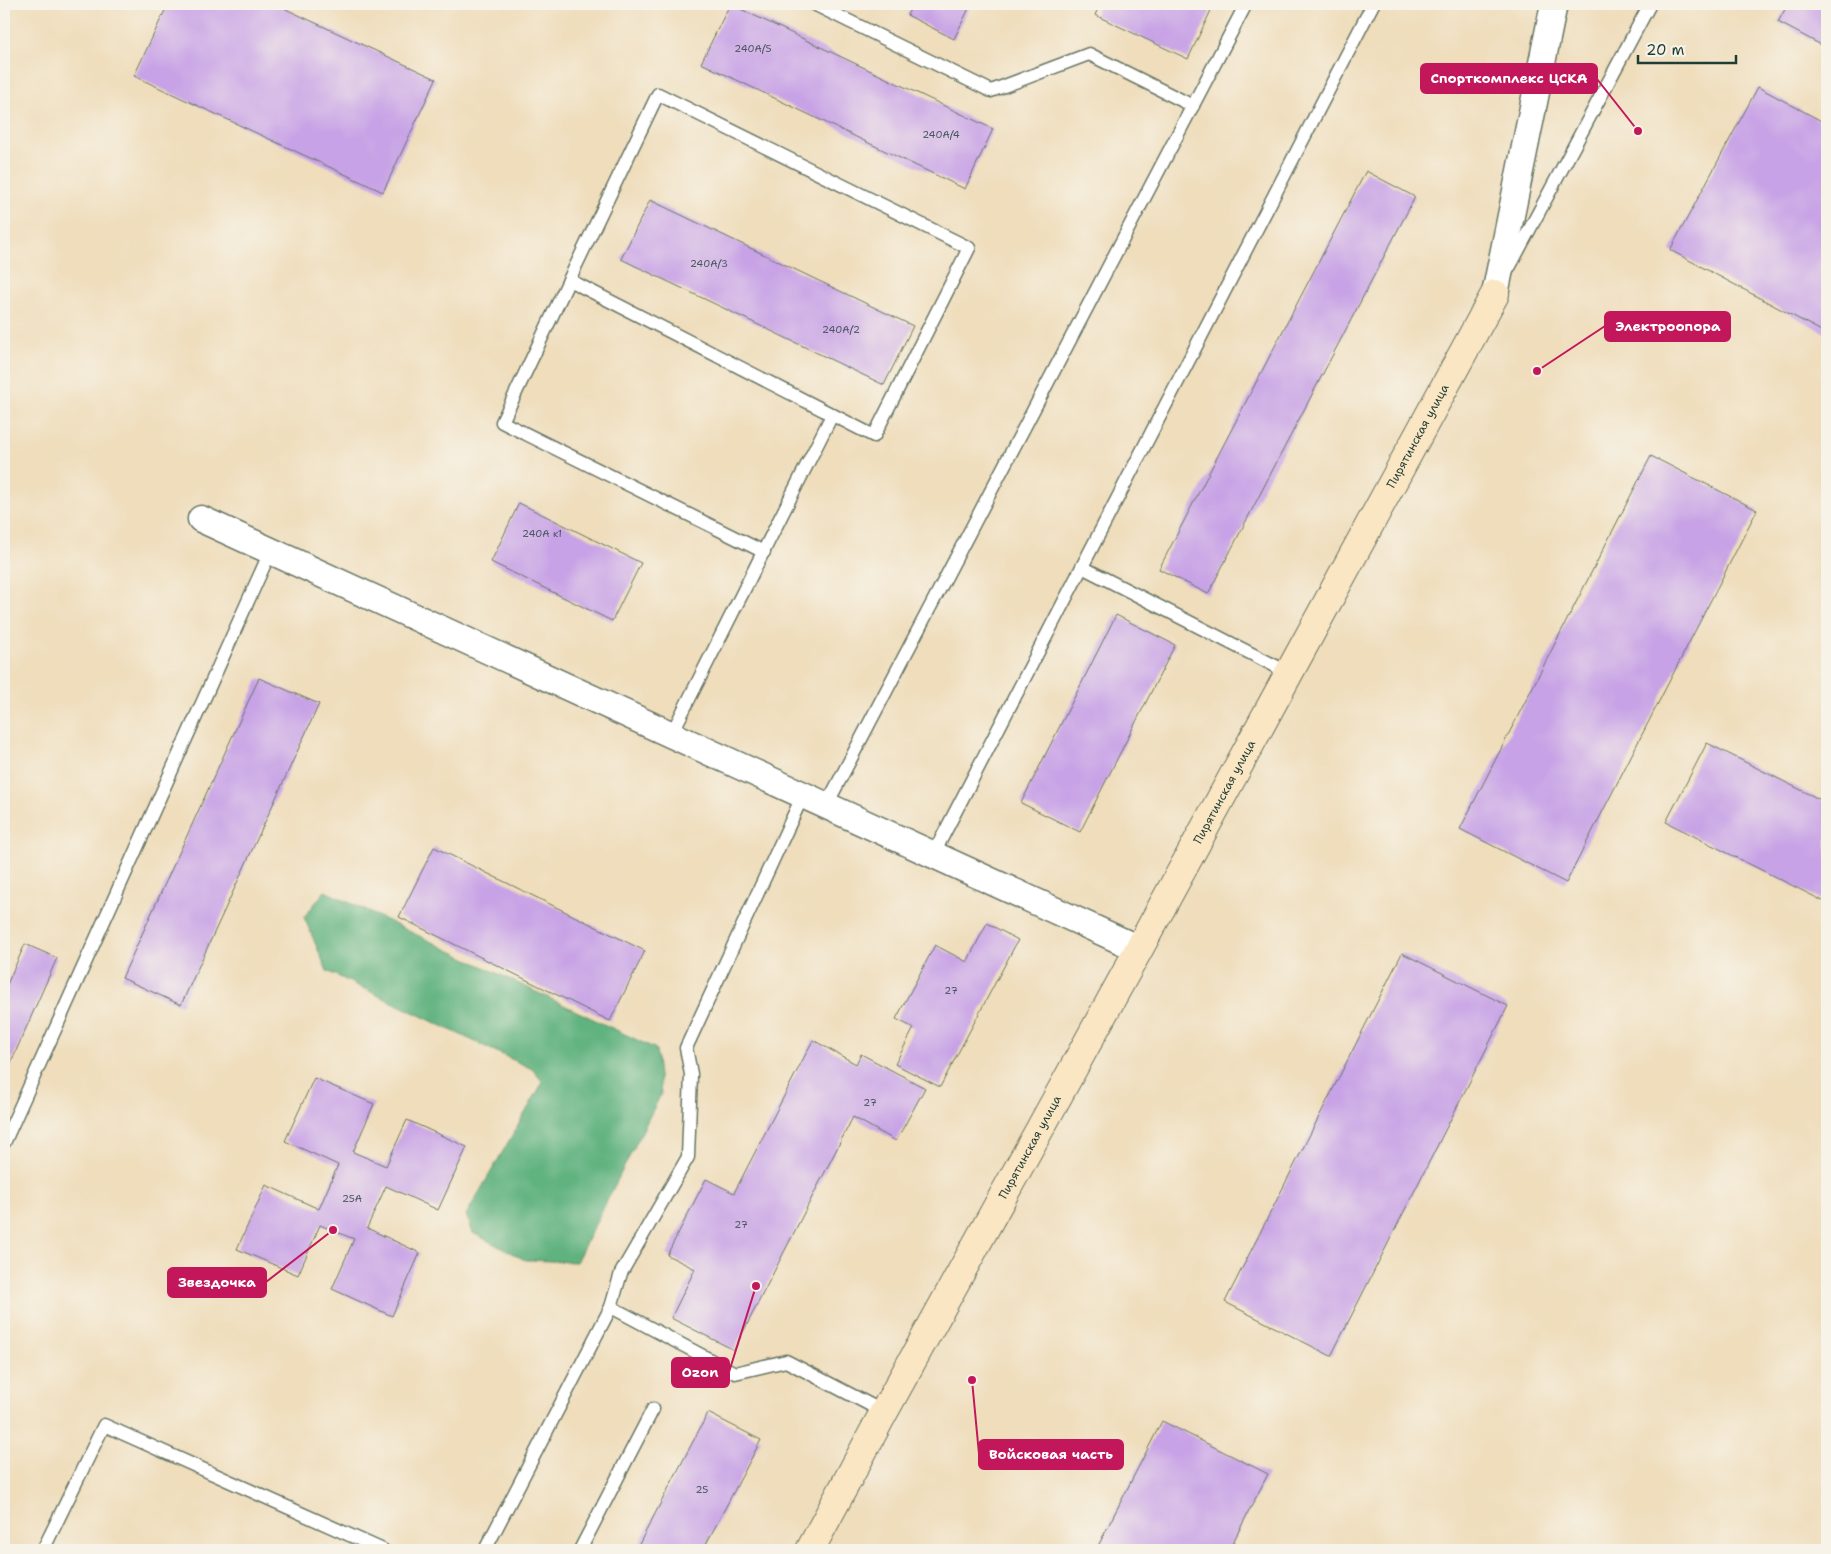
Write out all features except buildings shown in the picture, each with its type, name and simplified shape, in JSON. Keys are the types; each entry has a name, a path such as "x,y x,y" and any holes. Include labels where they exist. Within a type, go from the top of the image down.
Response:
{"street":[{"name":"Пирятинская улица","path":"810,1550 884,1412 1140,949 1495,294 1554,4"},
{"path":"201,519 1140,949"}],"lane":[{"path":"814,4 991,91 1089,54 1193,106"},
{"path":"826,806 1246,4"},
{"path":"934,855 1373,4"},
{"path":"1495,294 1650,4"},
{"path":"569,280 874,436 969,248 658,94 569,280 502,422 764,552"},
{"path":"671,735 832,415"},
{"path":"4,1143 271,550"},
{"path":"1082,567 1289,673"},
{"path":"485,1550 611,1306 621,1273 688,1157 691,1074 686,1048 803,795"},
{"path":"611,1306 735,1373 786,1361 884,1412"},
{"path":"580,1550 653,1409"},
{"path":"43,1550 104,1425 383,1550"}],"green space":[{"path":"325,891 656,1049 661,1094 576,1262 525,1260 473,1233 466,1215 543,1082 532,1069 327,971 304,917"}],"place":[{"name":"Спорткомплекс ЦСКА","path":"1638,131"},
{"name":"Электроопора","path":"1537,371"},
{"name":"Звездочка","path":"333,1230"},
{"name":"Ozon","path":"756,1286"},
{"name":"Войсковая часть","path":"972,1380"}]}
